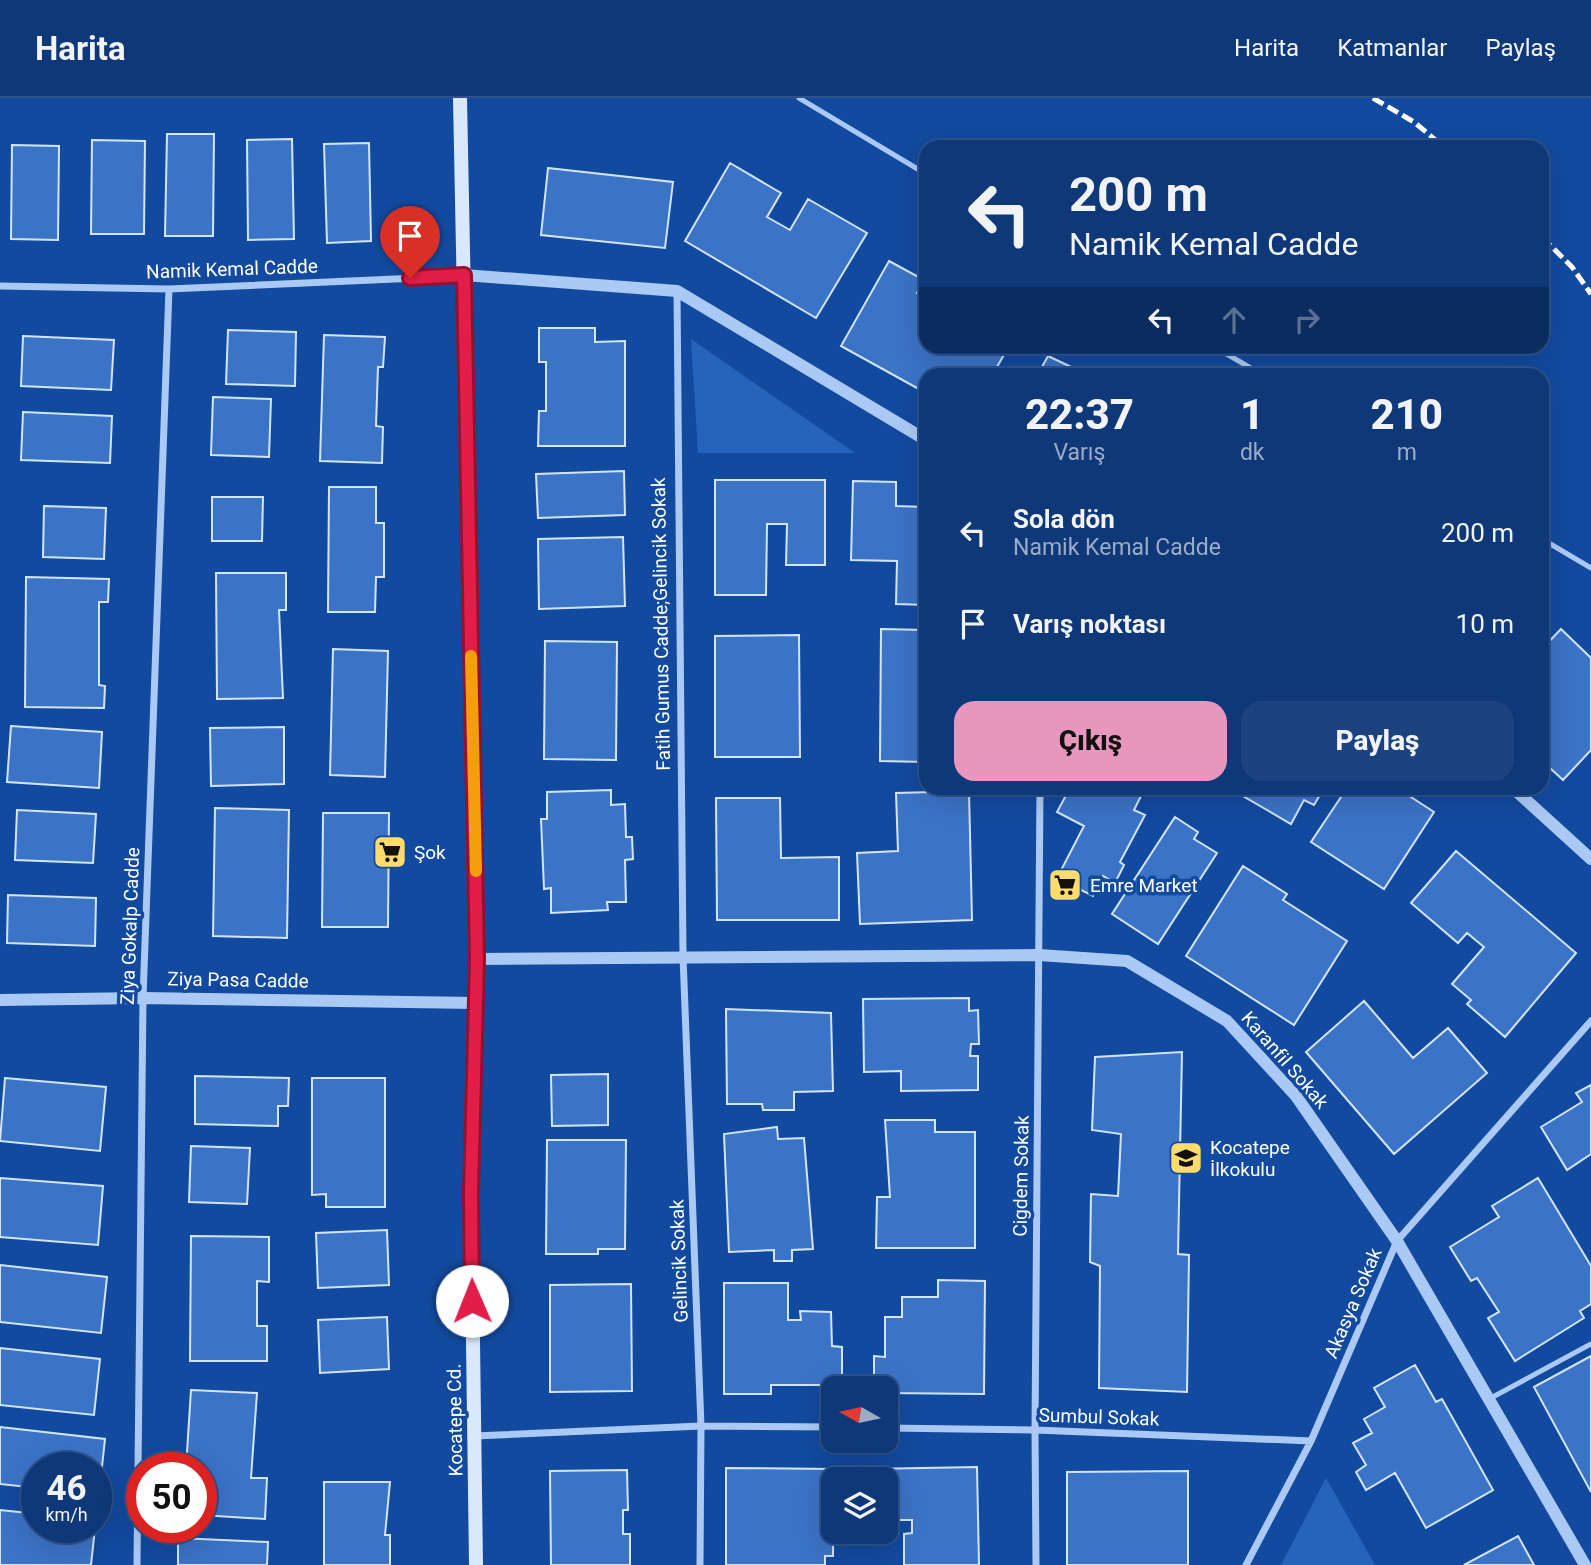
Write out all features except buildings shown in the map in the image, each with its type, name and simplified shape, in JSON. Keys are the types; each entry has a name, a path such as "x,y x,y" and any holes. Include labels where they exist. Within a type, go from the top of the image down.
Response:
{"main road":[{"name":"Kocatepe Cd.","path":"460,98 477,959 471,1192 476,1565"}],"street":[{"name":"Namik Kemal Cadde","path":"0,286 169,289 464,275"},
{"path":"464,275 677,291 919,436"},
{"name":"Ziya Gokalp Cadde","path":"137,1565 143,998 169,289"},
{"name":"Fatih Gumus Cadde;Gelincik Sokak","path":"677,291 683,956"},
{"name":"Cigdem Sokak","path":"1036,1565 1040,795"},
{"path":"1521,795 1591,859"},
{"name":"Karanfil Sokak","path":"477,959 1039,955 1127,961 1227,1021 1296,1096 1396,1241 1584,1565"},
{"name":"Gelincik Sokak","path":"683,956 701,1426 700,1565"},
{"name":"Ziya Pasa Cadde","path":"0,1000 143,998 476,1003"},
{"name":"Akasya Sokak","path":"1246,1565 1311,1441 1396,1241 1591,1021"},
{"path":"474,1436 701,1426 821,1427"},
{"name":"Sumbul Sokak","path":"898,1428 1035,1430 1311,1441"}],"lane":[{"path":"799,98 919,170"},
{"path":"1227,354 1251,368"},
{"path":"1549,543 1591,568"},
{"path":"1489,1400 1591,1344"}],"shaded area":[{"path":"691,339 855,453 698,453"},
{"path":"1326,1478 1375,1565 1281,1565"}],"railway":[{"path":"1373,98 1414,122 1436,140"},
{"path":"1549,244 1572,267 1591,294"}],"slow traffic":[{"path":"471,656 476,871"}],"place":[{"name":"Şok","path":"390,852"},
{"name":"Emre Market","path":"1065,885"},
{"name":"Kocatepe İlkokulu","path":"1186,1158"}],"route":[{"path":"410,278 464,275 477,959 471,1192 472,1301"}]}
